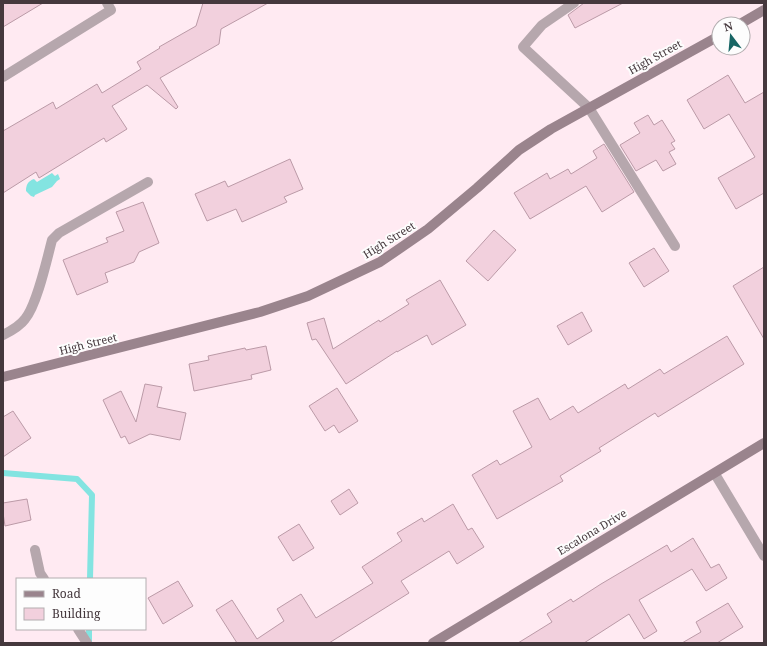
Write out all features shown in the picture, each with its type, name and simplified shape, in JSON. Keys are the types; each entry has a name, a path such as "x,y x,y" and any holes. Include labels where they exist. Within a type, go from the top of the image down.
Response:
{"main road":[{"path":"751,18 764,10"},
{"name":"High Street","path":"3,377 260,312 308,296 380,262 428,229 519,150 551,129 711,40"},
{"name":"Escalona Drive","path":"433,643 764,443"}],"street":[{"path":"574,3 542,25 523,47 590,108 675,246"},
{"path":"3,77 109,6"},
{"path":"3,335 10,332 26,319 35,301 52,240 59,233 148,182"},
{"path":"715,474 764,556"},
{"path":"36,550 40,573 43,578"},
{"path":"79,630 87,643"}],"water":[{"path":"52,173 55,176 58,174 60,179 52,187 35,195 34,197 26,191 27,185 30,181 34,179 37,182"}],"building":[{"path":"3,3 43,3 3,27"},
{"path":"203,3 268,3 221,29 219,44 160,78 178,107 176,109 147,85 112,106 127,129 106,142 104,138 39,178 36,172 3,193 3,131 53,102 56,109 97,84 102,93 141,69 137,62 160,48 159,47 196,26"},
{"path":"584,3 623,3 575,28 568,15"},
{"path":"728,75 745,103 764,92 764,193 736,209 718,178 755,157 729,114 704,129 687,100"},
{"path":"648,115 654,125 662,120 675,141 671,143 675,149 669,152 676,164 663,171 656,160 636,171 620,145 640,133 634,123"},
{"path":"604,144 634,192 602,212 586,186 530,219 514,193 547,173 550,179 568,169 571,174 597,158 593,151"},
{"path":"290,159 303,189 284,197 287,202 242,222 236,209 207,221 195,194 225,181 228,187"},
{"path":"143,202 159,243 139,252 134,262 105,273 108,282 77,295 63,260 108,242 106,238 124,231 116,212"},
{"path":"494,230 516,250 488,281 466,261"},
{"path":"654,248 669,271 644,287 629,263"},
{"path":"764,267 764,339 733,286"},
{"path":"440,280 466,325 432,345 427,335 397,351 346,384 316,339 312,340 307,323 324,318 333,349 379,320 380,322 409,304 406,300"},
{"path":"582,312 592,331 568,345 557,326"},
{"path":"727,336 744,364 658,417 655,413 599,448 601,451 560,476 563,481 497,519 472,475 497,460 500,465 532,447 513,411 538,398 550,420 573,406 578,413 625,384 628,389 660,369 664,374"},
{"path":"266,346 271,370 251,375 252,379 194,391 189,364 209,360 208,356 245,348 246,350"},
{"path":"145,384 162,387 157,407 186,413 180,440 150,434 129,444 125,436 121,438 103,400 121,391 136,422"},
{"path":"337,388 358,421 339,433 334,425 325,431 309,406"},
{"path":"13,411 31,438 3,457 3,417"},
{"path":"349,489 358,503 340,515 331,501"},
{"path":"27,499 31,520 5,526 3,503"},
{"path":"453,504 468,530 472,528 484,547 457,564 449,551 401,581 409,593 329,643 237,643 216,610 232,600 257,639 284,621 277,609 301,594 316,618 373,583 362,567 402,541 397,533 422,518 424,522"},
{"path":"299,524 314,548 293,561 278,537"},
{"path":"693,538 711,568 719,564 727,578 706,591 692,569 639,600 657,631 644,639 629,614 584,643 518,643 552,622 547,614 571,599 573,602 667,545 671,552"},
{"path":"178,581 193,606 163,624 148,598"},
{"path":"728,603 743,627 717,643 682,643 701,632 696,622"}],"waterway":[{"path":"3,473 77,479 92,495 90,578"},
{"path":"89,630 89,643"}]}
